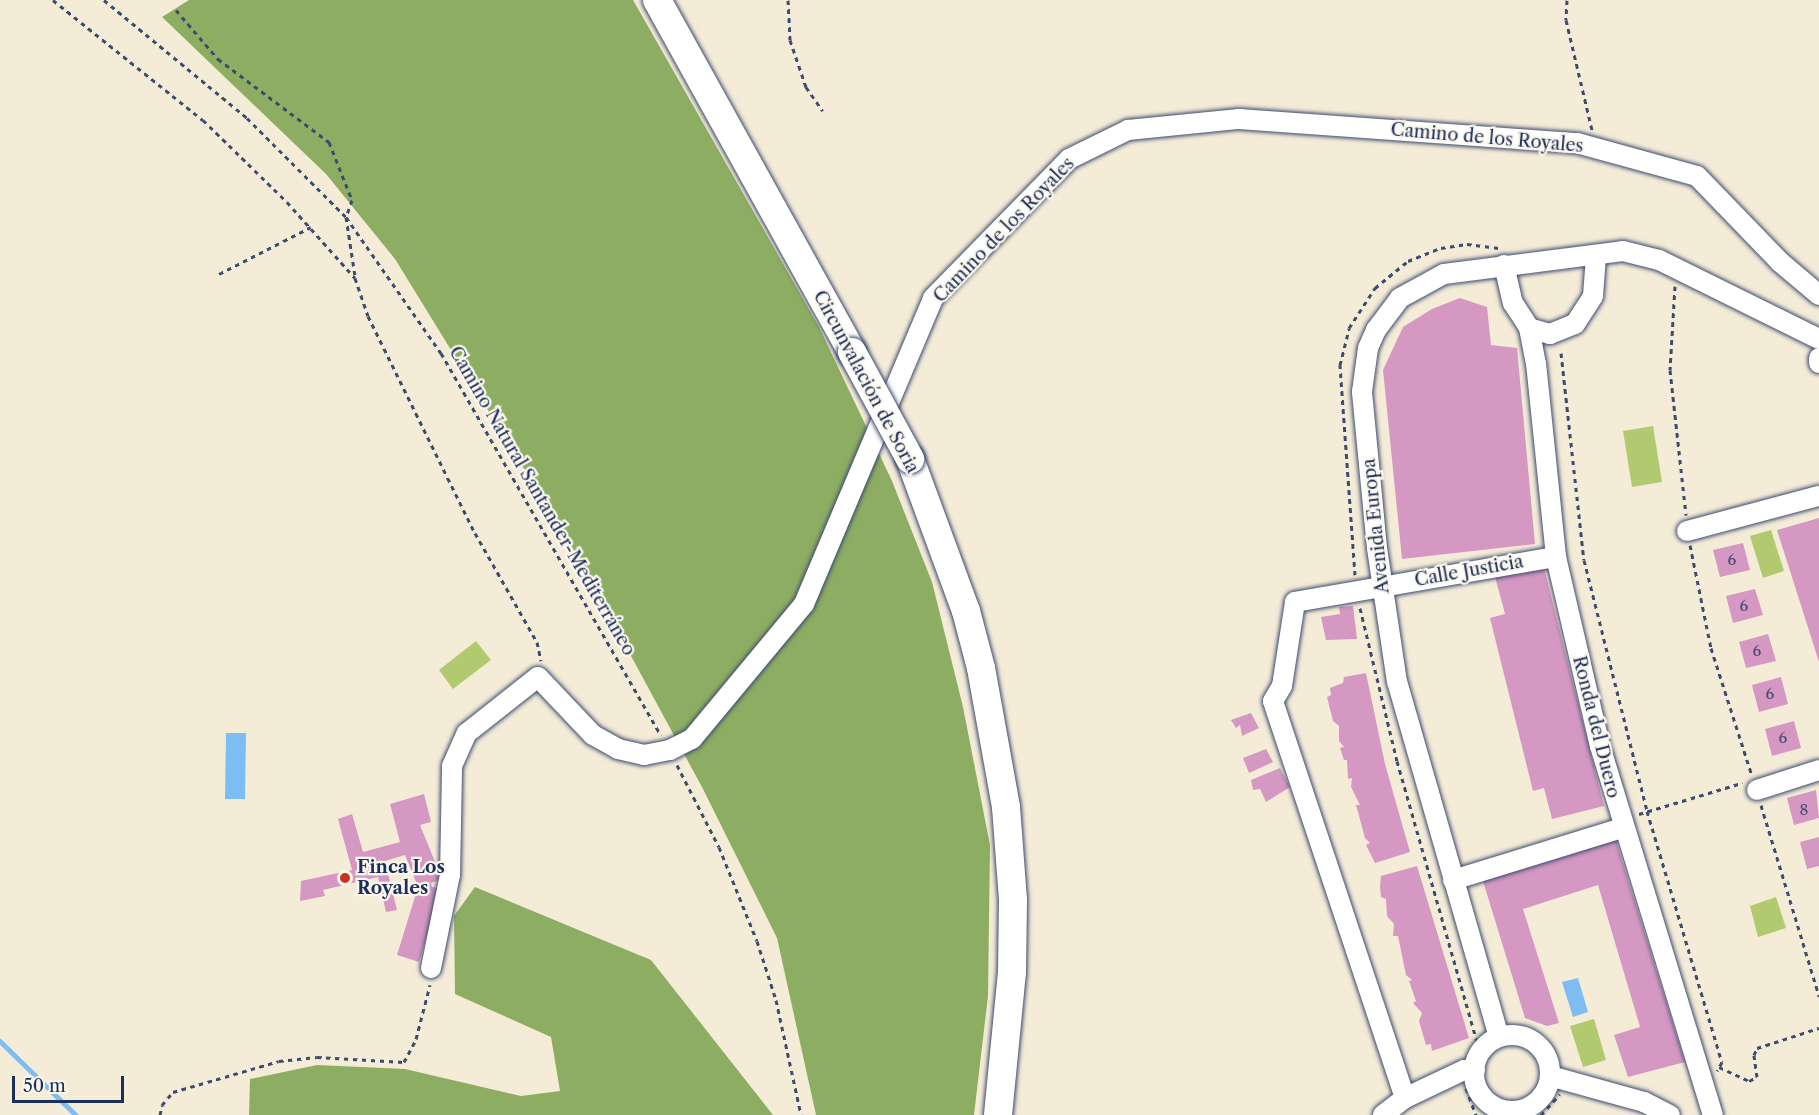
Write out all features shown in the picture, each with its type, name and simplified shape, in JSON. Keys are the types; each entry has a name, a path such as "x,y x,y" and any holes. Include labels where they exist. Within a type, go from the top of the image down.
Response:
{"highway":[{"name":"Circunvalación de Soria","path":"657,0 910,459 966,611 981,668 1006,807 1013,900 1012,972 998,1115"}],"street":[{"name":"Camino de los Royales","path":"538,677 593,735 618,749 644,755 670,750 692,739 804,604 933,298 1069,159 1128,130 1239,119 1577,143 1697,176 1779,262 1819,295"},
{"name":"Avenida Europa","path":"1499,1037 1396,682 1382,586 1362,392 1368,348 1385,315 1400,298 1424,282 1444,274 1507,258 1596,256 1635,251 1676,270"},
{"path":"1529,328 1550,334 1575,324 1593,296 1596,256"},
{"name":"Ronda del Duero","path":"1507,258 1512,303 1529,328 1541,389 1556,557 1622,828 1713,1115"},
{"path":"1676,270 1819,339"},
{"path":"1819,358 1819,363"},
{"path":"1687,531 1819,496"},
{"name":"Calle Justicia","path":"1405,1098 1273,702 1282,686 1295,602 1556,557"},
{"path":"431,968 450,875 452,766 466,734 538,677"},
{"path":"1757,790 1819,771"},
{"path":"1453,880 1622,828"},
{"path":"1383,1115 1405,1098 1471,1070 1482,1050 1499,1037 1523,1036 1534,1042 1549,1062 1550,1076 1542,1097 1532,1106 1483,1113 1479,1091 1471,1070"},
{"path":"1550,1076 1644,1102 1670,1115"}],"path":[{"path":"53,0 203,120 311,227 356,278"},
{"name":"Camino Natural Santander-Mediterráneo","path":"104,0 247,118 346,217 441,353 670,750 719,847 757,941 776,1000 801,1115"},
{"path":"788,0 790,40 806,87 823,111"},
{"path":"1568,0 1566,20 1597,148"},
{"path":"176,10 218,59 329,142 352,200 346,217 356,278 368,316 475,533 537,642 541,661 538,677"},
{"path":"219,274 311,227"},
{"path":"1483,1113 1467,1096 1471,1070 1468,1056 1478,1041 1397,761 1355,591 1340,365 1349,328 1375,288 1408,261 1441,248 1467,244 1507,258"},
{"path":"1676,270 1670,370 1687,531 1711,648 1757,790 1819,996"},
{"path":"1561,353 1584,560 1647,811 1722,1062 1714,1076"},
{"path":"160,1115 162,1105 173,1092 279,1061 317,1057 404,1062 416,1039 429,999 431,968"},
{"path":"1719,1067 1749,1081 1757,1077 1754,1055 1757,1048 1819,1028"}],"green space":[{"path":"189,0 633,0 819,327 892,481 932,582 963,707 990,845 988,996 974,1115 816,1115 777,938 703,789 571,545 395,259 326,174 162,17"},
{"path":"1653,426 1662,482 1632,487 1623,431"},
{"path":"1771,530 1784,571 1763,578 1750,536"},
{"path":"476,641 491,660 453,689 439,670"},
{"path":"475,887 651,960 773,1115 249,1115 250,1079 317,1065 405,1069 521,1096 560,1091 551,1037 455,994 454,916"},
{"path":"1776,897 1786,928 1758,937 1750,906"},
{"path":"1594,1019 1606,1060 1583,1067 1570,1026"}],"water":[{"path":"226,733 246,733 245,799 225,799"},
{"path":"1578,978 1588,1012 1573,1017 1562,982"}],"building":[{"path":"1460,298 1487,307 1491,345 1517,348 1535,544 1402,559 1383,370 1403,327 1432,309"},
{"path":"1819,518 1819,662 1777,530"},
{"path":"1743,543 1750,570 1720,577 1713,550"},
{"path":"1543,564 1604,806 1552,819 1544,788 1533,791 1490,618 1505,614 1494,573"},
{"path":"1755,589 1763,615 1733,623 1726,596"},
{"path":"1353,606 1357,639 1326,640 1321,617 1340,614 1339,607"},
{"path":"1768,634 1776,661 1746,668 1739,642"},
{"path":"1366,673 1385,764 1410,852 1375,863 1366,845 1370,843 1365,838 1356,805 1360,805 1351,787 1352,778 1348,779 1347,760 1344,760 1340,748 1344,747 1339,741 1339,726 1333,721 1327,697 1331,695 1330,688 1343,683 1344,677"},
{"path":"1781,677 1788,704 1759,712 1752,685"},
{"path":"1251,713 1259,728 1242,736 1240,725 1236,728 1231,720"},
{"path":"1794,721 1801,748 1772,756 1765,729"},
{"path":"1266,749 1273,762 1249,773 1243,758"},
{"path":"1280,768 1290,787 1266,802 1260,789 1253,790 1251,780"},
{"path":"1816,790 1819,818 1794,825 1787,798"},
{"name":"Finca Los Royales","path":"424,794 431,822 420,825 442,879 431,883 432,887 441,888 419,962 397,955 418,887 405,855 385,861 397,910 386,912 378,877 323,890 325,896 300,901 301,881 352,870 338,819 352,814 363,852 400,842 390,804"},
{"path":"1819,837 1819,866 1807,869 1800,842"},
{"path":"1615,838 1685,1062 1628,1077 1614,1035 1640,1027 1598,885 1523,909 1559,1023 1547,1026 1525,1018 1482,878"},
{"path":"1417,866 1469,1038 1432,1051 1431,1044 1426,1045 1419,1021 1422,1013 1413,1003 1416,1001 1409,981 1412,980 1406,975 1398,936 1393,936 1394,924 1387,916 1386,899 1381,897 1380,886 1381,876"}],"waterway":[{"path":"0,1041 76,1115"}],"place":[{"name":"Finca Los Royales","path":"345,878"}]}
